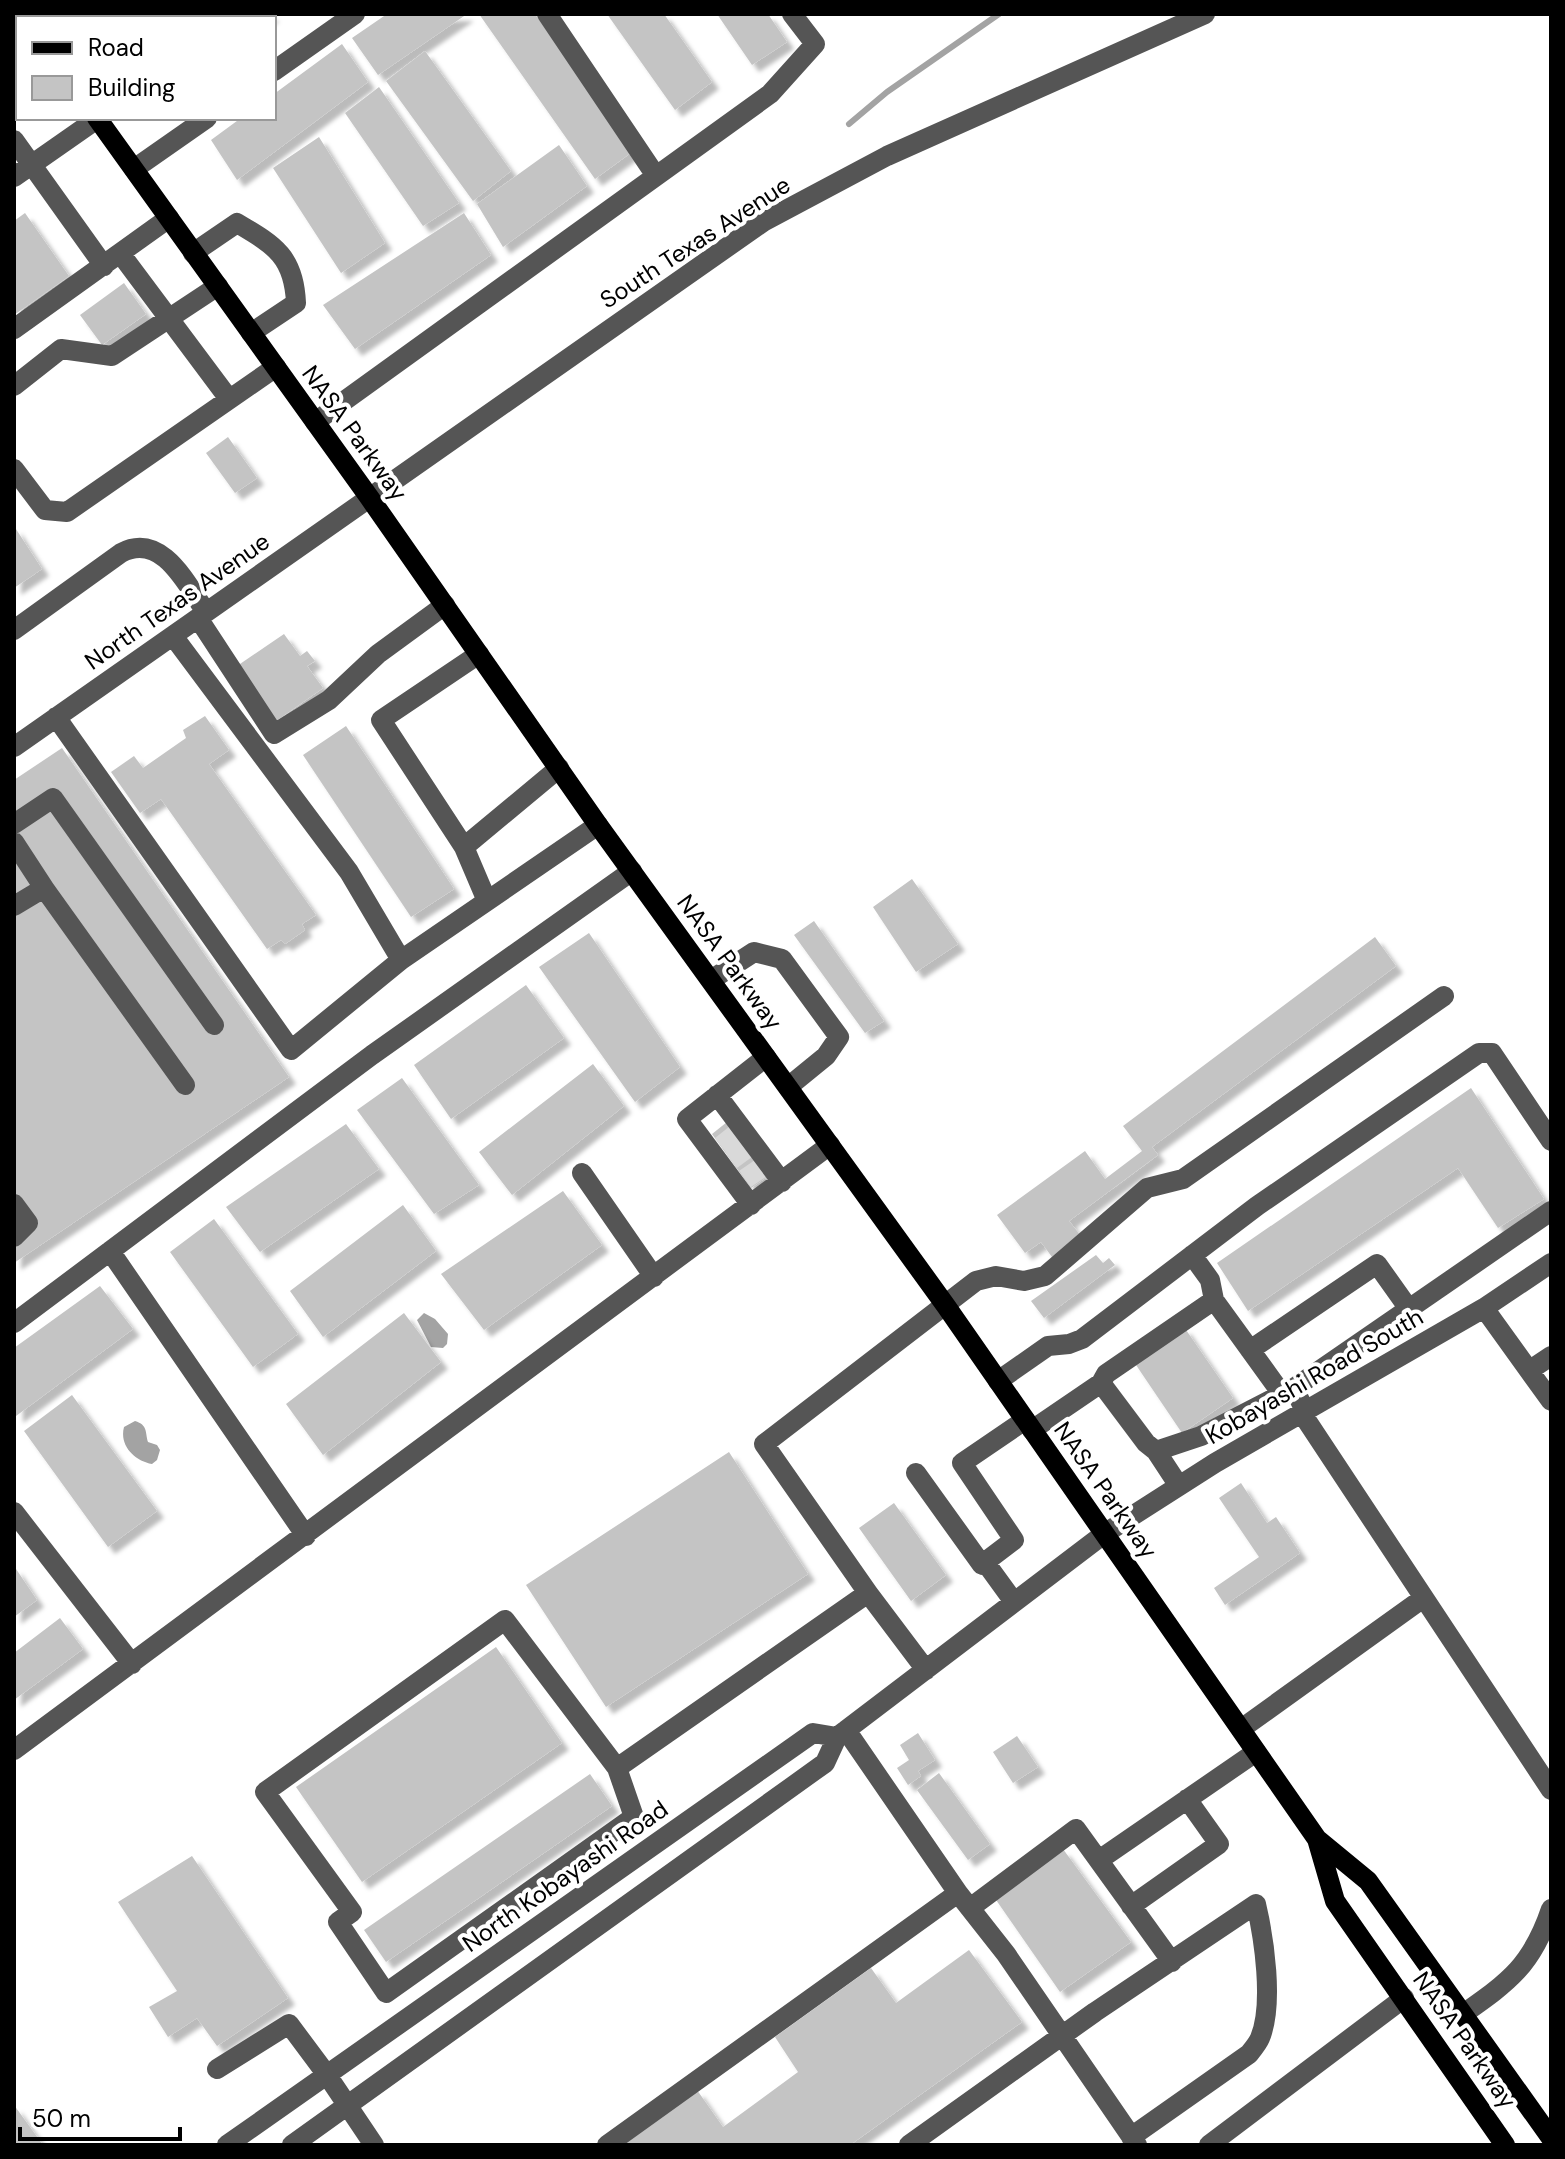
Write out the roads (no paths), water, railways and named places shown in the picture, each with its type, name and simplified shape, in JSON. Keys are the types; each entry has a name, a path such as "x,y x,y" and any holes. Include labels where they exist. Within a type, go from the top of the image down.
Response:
{"main road":[{"name":"NASA Parkway","path":"98,120 369,497 598,825 946,1306 1317,1839 1368,1881 1551,2138"},
{"name":"NASA Parkway","path":"1317,1839 1335,1901 1505,2145"}],"street":[{"path":"276,70 355,14"},
{"path":"547,14 656,176"},
{"path":"315,422 770,94 815,44 792,14"},
{"name":"South Texas Avenue","path":"369,497 763,222 887,156 1205,14"},
{"path":"22,171 94,120"},
{"path":"134,169 204,120"},
{"path":"14,140 22,171 104,266"},
{"path":"14,329 169,218"},
{"path":"193,253 237,223 276,246 295,281 296,303 251,333"},
{"path":"120,253 229,399"},
{"path":"14,386 61,349 112,356 218,286"},
{"path":"14,469 45,510 67,512 276,367"},
{"name":"North Texas Avenue","path":"14,747 369,497"},
{"path":"14,630 121,553 136,547 155,550 180,575 274,734 329,700 378,654 445,605"},
{"path":"173,636 349,872 401,960"},
{"path":"479,654 381,720 464,847 487,901"},
{"path":"56,717 291,1050 401,960 598,825"},
{"path":"464,847 559,768"},
{"path":"14,824 53,798 214,1025"},
{"path":"14,842 185,1085"},
{"path":"14,1323 372,1055 632,871"},
{"path":"14,906 44,888"},
{"path":"711,980 754,952 782,959 798,977 839,1037 826,1056 788,1087"},
{"path":"926,1670 764,1444 976,1281 996,1276 1024,1281 1045,1276 1147,1188 1183,1179 1444,996"},
{"path":"998,1381 1048,1346 1082,1339 1257,1206 1479,1053 1492,1053 1551,1141"},
{"path":"766,1057 687,1119 733,1148 752,1174 782,1182"},
{"path":"717,1095 733,1148 752,1174 751,1205"},
{"path":"14,1750 830,1145"},
{"path":"582,1173 654,1277"},
{"path":"14,1204 28,1223 14,1237"},
{"path":"1156,1451 1201,1436 1288,1391 1551,1211"},
{"path":"110,1251 306,1536"},
{"path":"1192,1255 1210,1280 1214,1300 1250,1350 1303,1412 1422,1599 1551,1790"},
{"name":"Kobayashi Road South","path":"1104,1534 1303,1412 1484,1308 1551,1263"},
{"path":"1250,1350 1377,1264 1409,1309"},
{"path":"916,1473 982,1565 1014,1540 962,1463 1101,1383 1106,1374 1214,1300"},
{"path":"1484,1308 1551,1401"},
{"path":"1530,1370 1551,1356"},
{"path":"1101,1383 1146,1443 1156,1451 1179,1486"},
{"path":"14,1512 132,1664"},
{"name":"North Kobayashi Road","path":"292,2145 825,1763 841,1734 1104,1534"},
{"path":"985,1562 1014,1602"},
{"path":"617,1768 868,1593"},
{"path":"1241,1729 1422,1599"},
{"path":"505,1620 617,1768 634,1817 386,1993 338,1922 352,1912 265,1792 505,1620"},
{"name":"North Kobayashi Road","path":"227,2145 813,1733 841,1734"},
{"path":"841,1734 1006,1954 1062,2036 1134,2141 1249,2054 1260,2038 1266,1974 1264,1938 1256,1904 1062,2036 909,2145"},
{"path":"1099,1860 1256,1752"},
{"path":"1131,1906 1219,1844 1187,1799"},
{"path":"607,2145 964,1901 1076,1829 1172,1962"},
{"path":"1463,2014 1505,1985 1525,1965 1551,1909"},
{"path":"1209,2145 1404,1998"},
{"path":"217,2069 289,2024 374,2145"}],"waterway":[{"path":"849,124 887,92 999,14"}],"tunnel":[{"path":"721,1146 736,1134"},
{"path":"731,1160 746,1149"},
{"path":"745,1179 761,1168"}]}
